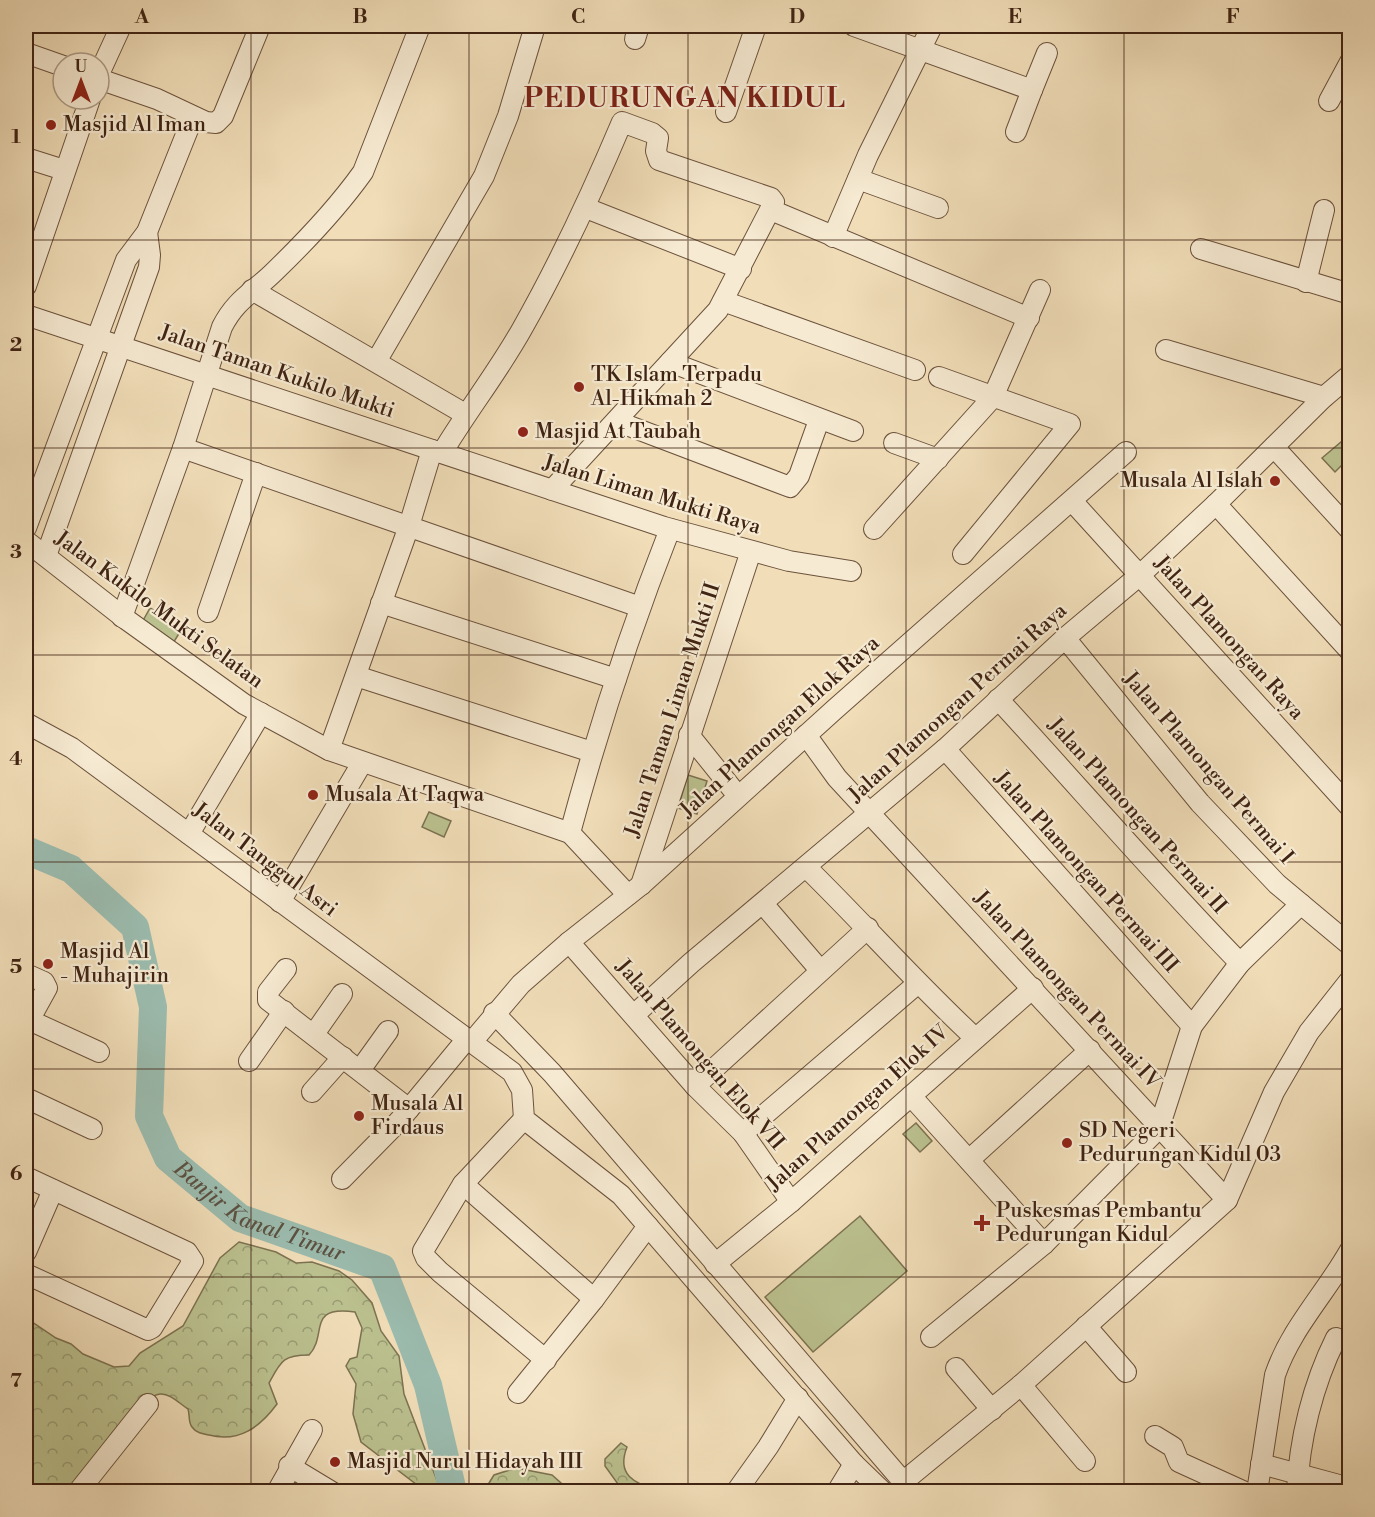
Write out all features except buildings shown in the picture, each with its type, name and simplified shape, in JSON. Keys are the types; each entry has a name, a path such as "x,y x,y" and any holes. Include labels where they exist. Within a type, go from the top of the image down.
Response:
{"street":[{"path":"110,51 121,26"},
{"path":"111,83 157,99 193,117 213,123 224,117 260,26"},
{"path":"122,617 183,448 222,327 230,310 274,272 349,191 363,172 420,26"},
{"path":"377,360 483,176 508,116 535,26"},
{"path":"726,112 756,26"},
{"path":"854,26 1032,90"},
{"path":"833,237 858,179 932,26"},
{"path":"26,53 51,62"},
{"path":"1016,132 1047,53"},
{"path":"1329,101 1350,62"},
{"path":"26,286 33,240 64,170 86,111"},
{"path":"26,528 35,478 98,338 126,260 147,232 193,117"},
{"path":"329,750 437,451 521,332 586,208 622,122 657,135 656,151 659,160 774,200 741,269 718,310 552,490"},
{"path":"26,158 64,170"},
{"path":"858,179 938,208"},
{"path":"586,208 741,269"},
{"path":"771,210 1029,318"},
{"path":"1306,282 1324,210"},
{"path":"46,556 149,267 147,232"},
{"path":"1201,249 1350,294"},
{"path":"252,290 377,360 465,414"},
{"path":"874,529 993,397 1040,290"},
{"path":"723,301 915,370"},
{"name":"Jalan Taman Kukilo Mukti","path":"26,315 437,451"},
{"path":"1166,350 1324,397"},
{"path":"670,362 853,431"},
{"path":"939,376 1070,424 963,554"},
{"name":"Jalan Plamongan Permai Raya","path":"634,1015 692,963 764,905 945,749 1065,638 1140,575 1216,504 1324,397 1347,383"},
{"path":"616,421 790,487 799,476 819,420"},
{"path":"894,443 938,459"},
{"path":"1274,447 1350,530"},
{"path":"183,448 640,607"},
{"name":"Jalan Liman Mukti Raya","path":"437,451 670,529 789,561 851,571"},
{"name":"Jalan Plamongan Elok Raya","path":"342,1179 409,1109 521,984 569,942 635,890 806,735 1126,452"},
{"path":"208,612 256,473"},
{"path":"35,478 70,490"},
{"name":"Jalan Plamongan Raya","path":"1072,501 1350,807"},
{"path":"1216,504 1350,651"},
{"path":"635,890 570,833 592,752 616,679 640,607 670,529"},
{"name":"Jalan Kukilo Mukti Selatan","path":"26,541 122,617 244,704 329,750 570,833"},
{"name":"Jalan Taman Liman Mukti II","path":"635,890 751,551"},
{"path":"381,603 616,679"},
{"name":"Jalan Plamongan Permai I","path":"1065,638 1200,803 1277,884 1350,945"},
{"path":"356,676 592,752"},
{"name":"Jalan Plamongan Permai II","path":"998,699 1091,800 1172,894 1240,963"},
{"path":"189,834 261,713"},
{"name":"Jalan Tanggul Asri","path":"26,723 72,748 512,1072 522,1090 524,1119"},
{"path":"689,735 738,796"},
{"name":"Jalan Plamongan Permai IV","path":"806,735 837,778 1227,1200"},
{"name":"Jalan Plamongan Permai III","path":"945,749 1192,1026"},
{"path":"280,902 362,763"},
{"path":"807,868 868,928 917,984 974,1037"},
{"path":"932,1337 1044,1244 1160,1128 1192,1026 1240,963 1300,903"},
{"path":"764,905 820,970"},
{"path":"695,1086 868,928"},
{"name":"Jalan Plamongan Elok VII","path":"569,942 695,1086 743,1133 791,1202"},
{"path":"286,969 267,996 268,1000 409,1109"},
{"path":"26,974 44,982 47,987 27,1023 99,1052"},
{"path":"494,1013 552,1073 908,1486 1227,1200 1274,1092 1309,1032 1350,980"},
{"path":"743,1133 917,984"},
{"name":"Jalan Plamongan Elok IV","path":"715,1264 791,1202 974,1037 1033,988"},
{"path":"314,1034 342,994"},
{"path":"249,1060 284,1011"},
{"path":"360,1070 388,1031"},
{"path":"969,1160 1090,1050"},
{"path":"312,1092 343,1057"},
{"path":"911,1096 1044,1244"},
{"path":"26,1098 93,1129"},
{"path":"546,1360 498,1322 426,1258 423,1251 425,1244 463,1184 524,1119 621,1195 854,1464 883,1491"},
{"path":"26,1177 187,1252 193,1261 152,1328 148,1330 26,1274"},
{"path":"621,1195 641,1177"},
{"path":"463,1184 594,1299"},
{"path":"26,1252 53,1190"},
{"path":"518,1393 594,1299 648,1226"},
{"path":"1257,1491 1275,1375 1280,1361 1306,1313 1335,1277 1350,1250"},
{"path":"1086,1326 1126,1372"},
{"path":"1297,1482 1323,1365 1336,1338"},
{"path":"956,1368 992,1410"},
{"path":"1021,1385 1085,1461"},
{"path":"736,1491 768,1447 798,1398"},
{"path":"80,1491 148,1404"},
{"path":"838,1443 857,1425"},
{"path":"277,1491 312,1430"},
{"path":"1155,1436 1173,1447 1179,1462 1245,1491"},
{"path":"837,1491 854,1464"},
{"path":"1261,1464 1297,1482 1350,1488"},
{"path":"290,1466 332,1491"}],"green space":[{"path":"1348,436 1349,458 1335,472 1322,458"},
{"path":"150,608 183,627 172,645 140,626"},
{"path":"688,775 707,781 697,814 678,808"},
{"path":"429,812 451,821 444,837 422,827"},
{"path":"916,1123 932,1141 920,1152 903,1134"},
{"path":"860,1216 907,1271 813,1352 765,1297"},
{"path":"239,1242 276,1252 296,1263 312,1262 339,1271 352,1280 372,1303 381,1331 399,1356 404,1394 441,1491 425,1491 361,1442 353,1414 356,1384 346,1366 350,1359 357,1357 362,1328 355,1312 340,1311 324,1317 309,1355 293,1356 280,1364 269,1383 277,1404 263,1420 248,1431 230,1437 200,1433 191,1425 188,1409 171,1397 160,1394 150,1398 126,1421 71,1491 26,1491 26,1318 56,1338 71,1344 83,1354 114,1367 129,1366 140,1353 183,1326 220,1258"},
{"path":"621,1443 627,1447 624,1465 629,1476 641,1485 658,1491 615,1491 618,1484 605,1466 605,1459"},
{"path":"516,1468 552,1475 570,1491 484,1491 494,1475"}],"waterway":[{"name":"Banjir Kanal Timur","path":"26,850 71,869 135,927 153,1007 149,1116 168,1158 240,1218 382,1268 428,1385 453,1492"}],"place":[{"name":"Masjid Al Iman","path":"51,125"},
{"name":"TK Islam Terpadu Al-Hikmah 2","path":"579,387"},
{"name":"Masjid At Taubah","path":"523,432"},
{"name":"Musala Al Islah","path":"1275,481"},
{"name":"Musala At Taqwa","path":"313,795"},
{"name":"Masjid Al - Muhajirin","path":"48,964"},
{"name":"Musala Al Firdaus","path":"359,1116"},
{"name":"SD Negeri Pedurungan Kidul 03","path":"1067,1143"},
{"name":"Puskesmas Pembantu Pedurungan Kidul","path":"982,1223"},
{"name":"Masjid Nurul Hidayah III","path":"335,1462"}],"district":[{"name":"PEDURUNGAN KIDUL","path":"685,99"}]}
